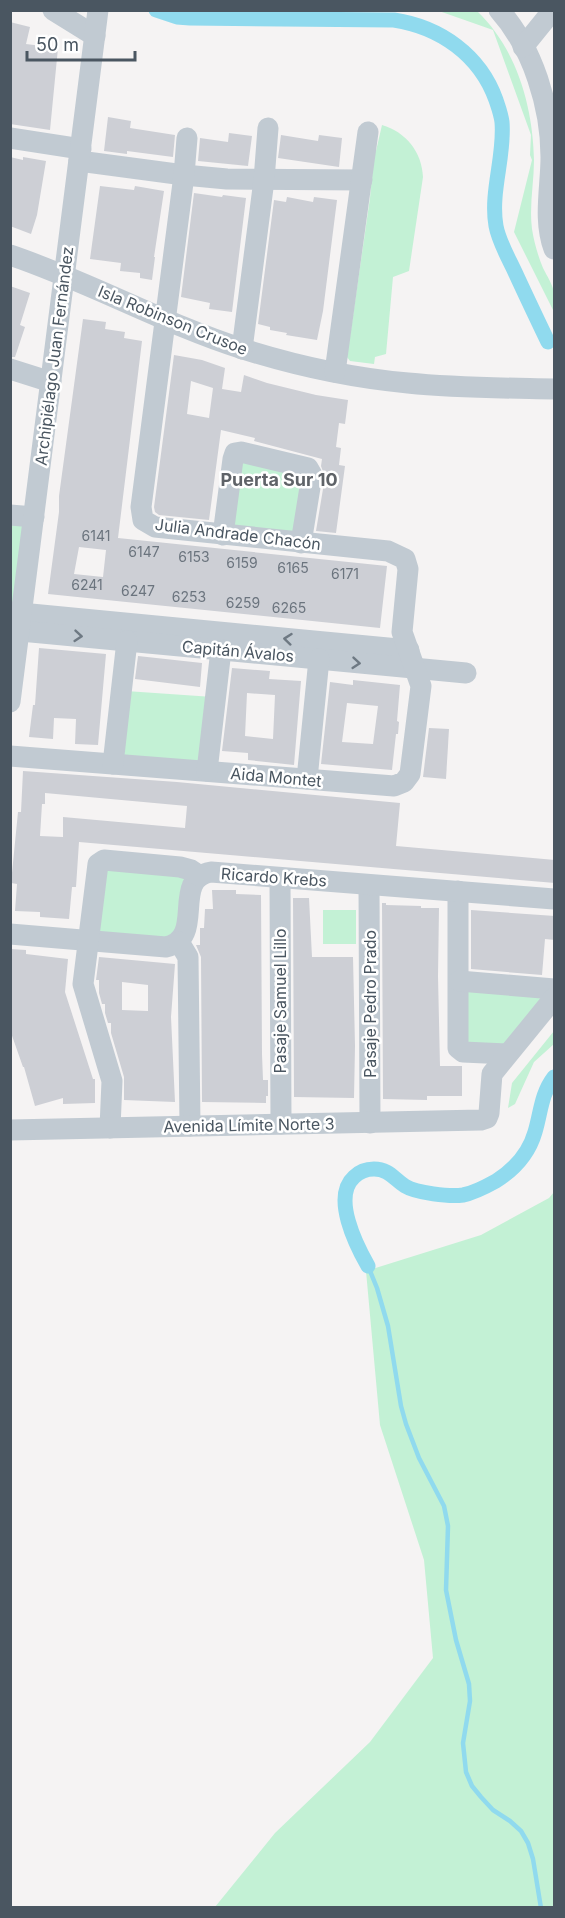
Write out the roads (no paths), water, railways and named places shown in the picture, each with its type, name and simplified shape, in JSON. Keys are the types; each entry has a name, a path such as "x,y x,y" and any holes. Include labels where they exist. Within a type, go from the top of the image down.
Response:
{"street":[{"path":"53,10 95,36"},
{"name":"Archipiélago Juan Fernández","path":"10,702 16,621 34,518 98,10"},
{"path":"499,10 523,47 540,89 553,145 548,221 555,249"},
{"path":"523,47 553,10"},
{"path":"242,349 264,180 268,128"},
{"path":"335,372 368,132"},
{"path":"10,138 80,155 184,175 264,180 362,180"},
{"path":"165,318 187,138"},
{"name":"Isla Robinson Crusoe","path":"10,255 242,349 291,363 408,383 555,389"},
{"name":"Julia Andrade Chacón","path":"165,318 141,507 143,520 155,527 388,551 405,559 408,568 402,632 412,659"},
{"path":"10,369 51,382"},
{"path":"223,535 233,459 235,453 241,452 308,468 311,471 301,543"},
{"path":"10,515 34,518"},
{"name":"Capitán Ávalos","path":"16,621 127,641 319,659 412,659"},
{"name":"Capitán Ávalos","path":"16,621 412,659 466,673"},
{"path":"113,764 127,641"},
{"path":"207,771 221,650"},
{"path":"307,779 319,659"},
{"name":"Aida Montet","path":"10,756 394,786 408,778 412,768 421,686 412,659"},
{"path":"110,1128 112,1081 83,984 99,862 104,860 180,867 200,876"},
{"name":"Ricardo Krebs","path":"179,942 186,932 190,891 200,876 211,873 555,899"},
{"name":"Pasaje Samuel Lillo","path":"280,878 280,1124"},
{"name":"Pasaje Pedro Prado","path":"369,885 370,1123"},
{"path":"458,891 460,1051 507,1054 555,998"},
{"path":"10,934 166,947 179,942 188,957 190,1126"},
{"path":"459,981 555,989"},
{"name":"Avenida Límite Norte 3","path":"12,1124 110,1128 481,1120 487,1118 489,1113 490,1078 507,1054"}],"waterway":[{"path":"156,10 177,17 190,18 394,20 427,29 456,46 469,57 489,84 502,122 495,200 499,238 548,342"},
{"path":"368,1266 348,1221 345,1196 354,1177 366,1170 379,1169 405,1186 442,1195 463,1195 485,1187 509,1171 525,1154 535,1132 544,1097 554,1077"},
{"path":"368,1266 388,1326 406,1424 419,1458 444,1506 448,1526 446,1590 456,1640 469,1684 470,1701 463,1743 466,1772 472,1786 481,1797 493,1810 521,1831 528,1843 541,1908"}],"district":[{"name":"Puerta Sur 10","path":"279,480"}]}
